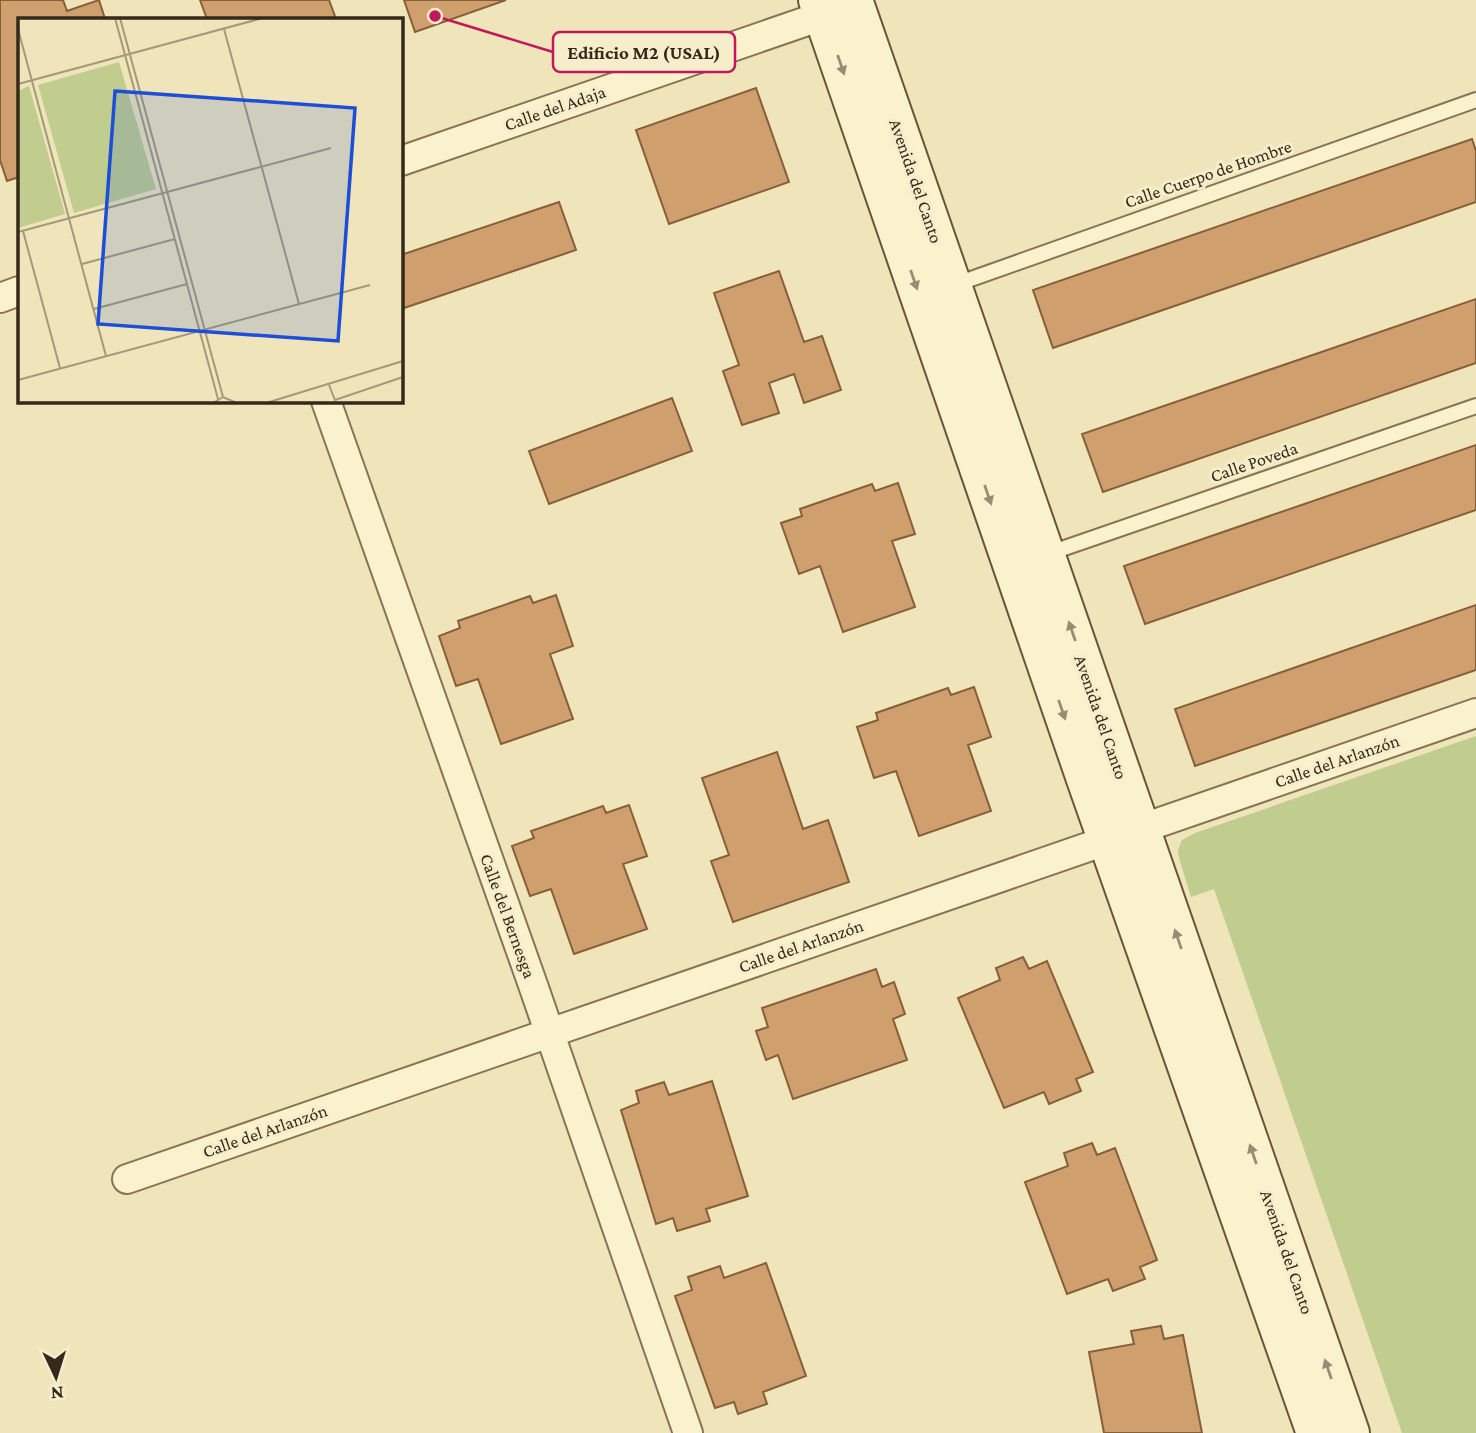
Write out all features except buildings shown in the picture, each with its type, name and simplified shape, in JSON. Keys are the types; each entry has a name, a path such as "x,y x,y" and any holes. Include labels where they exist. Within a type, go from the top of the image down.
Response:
{"main road":[{"name":"Avenida del Canto","path":"844,4 952,285 1045,554 1123,835 1350,1433"},
{"name":"Avenida del Canto","path":"844,4 1123,835 1315,1433"}],"street":[{"name":"Calle del Adaja","path":"402,161 844,4"},
{"path":"0,298 18,291"},
{"name":"Calle del Bernesga","path":"326,402 550,1033 688,1433"},
{"name":"Calle del Arlanzón","path":"127,1179 1476,713"}],"lane":[{"name":"Calle Cuerpo de Hombre","path":"952,285 1476,100"},
{"name":"Calle Poveda","path":"1045,554 1476,406"}],"green space":[{"path":"1476,736 1476,1433 1402,1433 1214,889 1191,897 1178,850 1182,840 1195,833"}],"place":[{"name":"Edificio M2 (USAL)","path":"435,16"}]}
